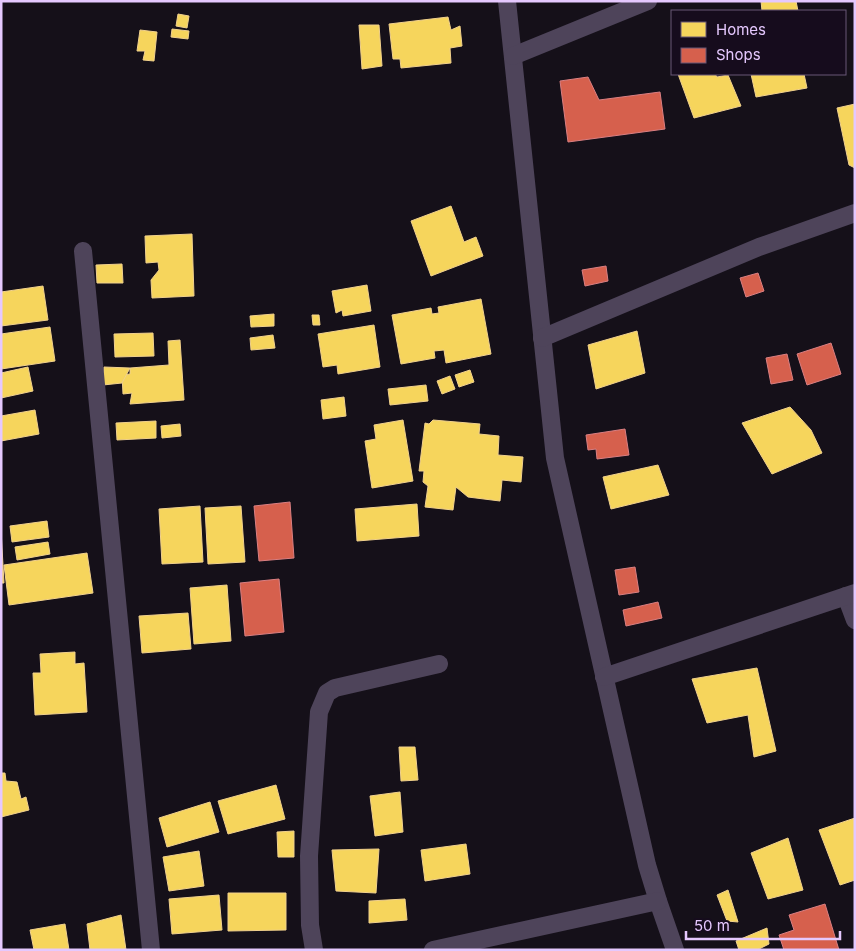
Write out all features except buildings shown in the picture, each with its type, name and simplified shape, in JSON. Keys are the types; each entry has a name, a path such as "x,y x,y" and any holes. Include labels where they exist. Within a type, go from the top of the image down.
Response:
{"street":[{"path":"507,1 555,458 647,864 675,950"},
{"path":"513,56 648,1"},
{"path":"542,338 760,247 855,213"},
{"path":"83,251 151,950"},
{"path":"604,677 850,594 855,620"},
{"path":"314,950 310,925 309,856 319,712 328,693 335,688 439,664"},
{"path":"433,950 658,901"}]}
